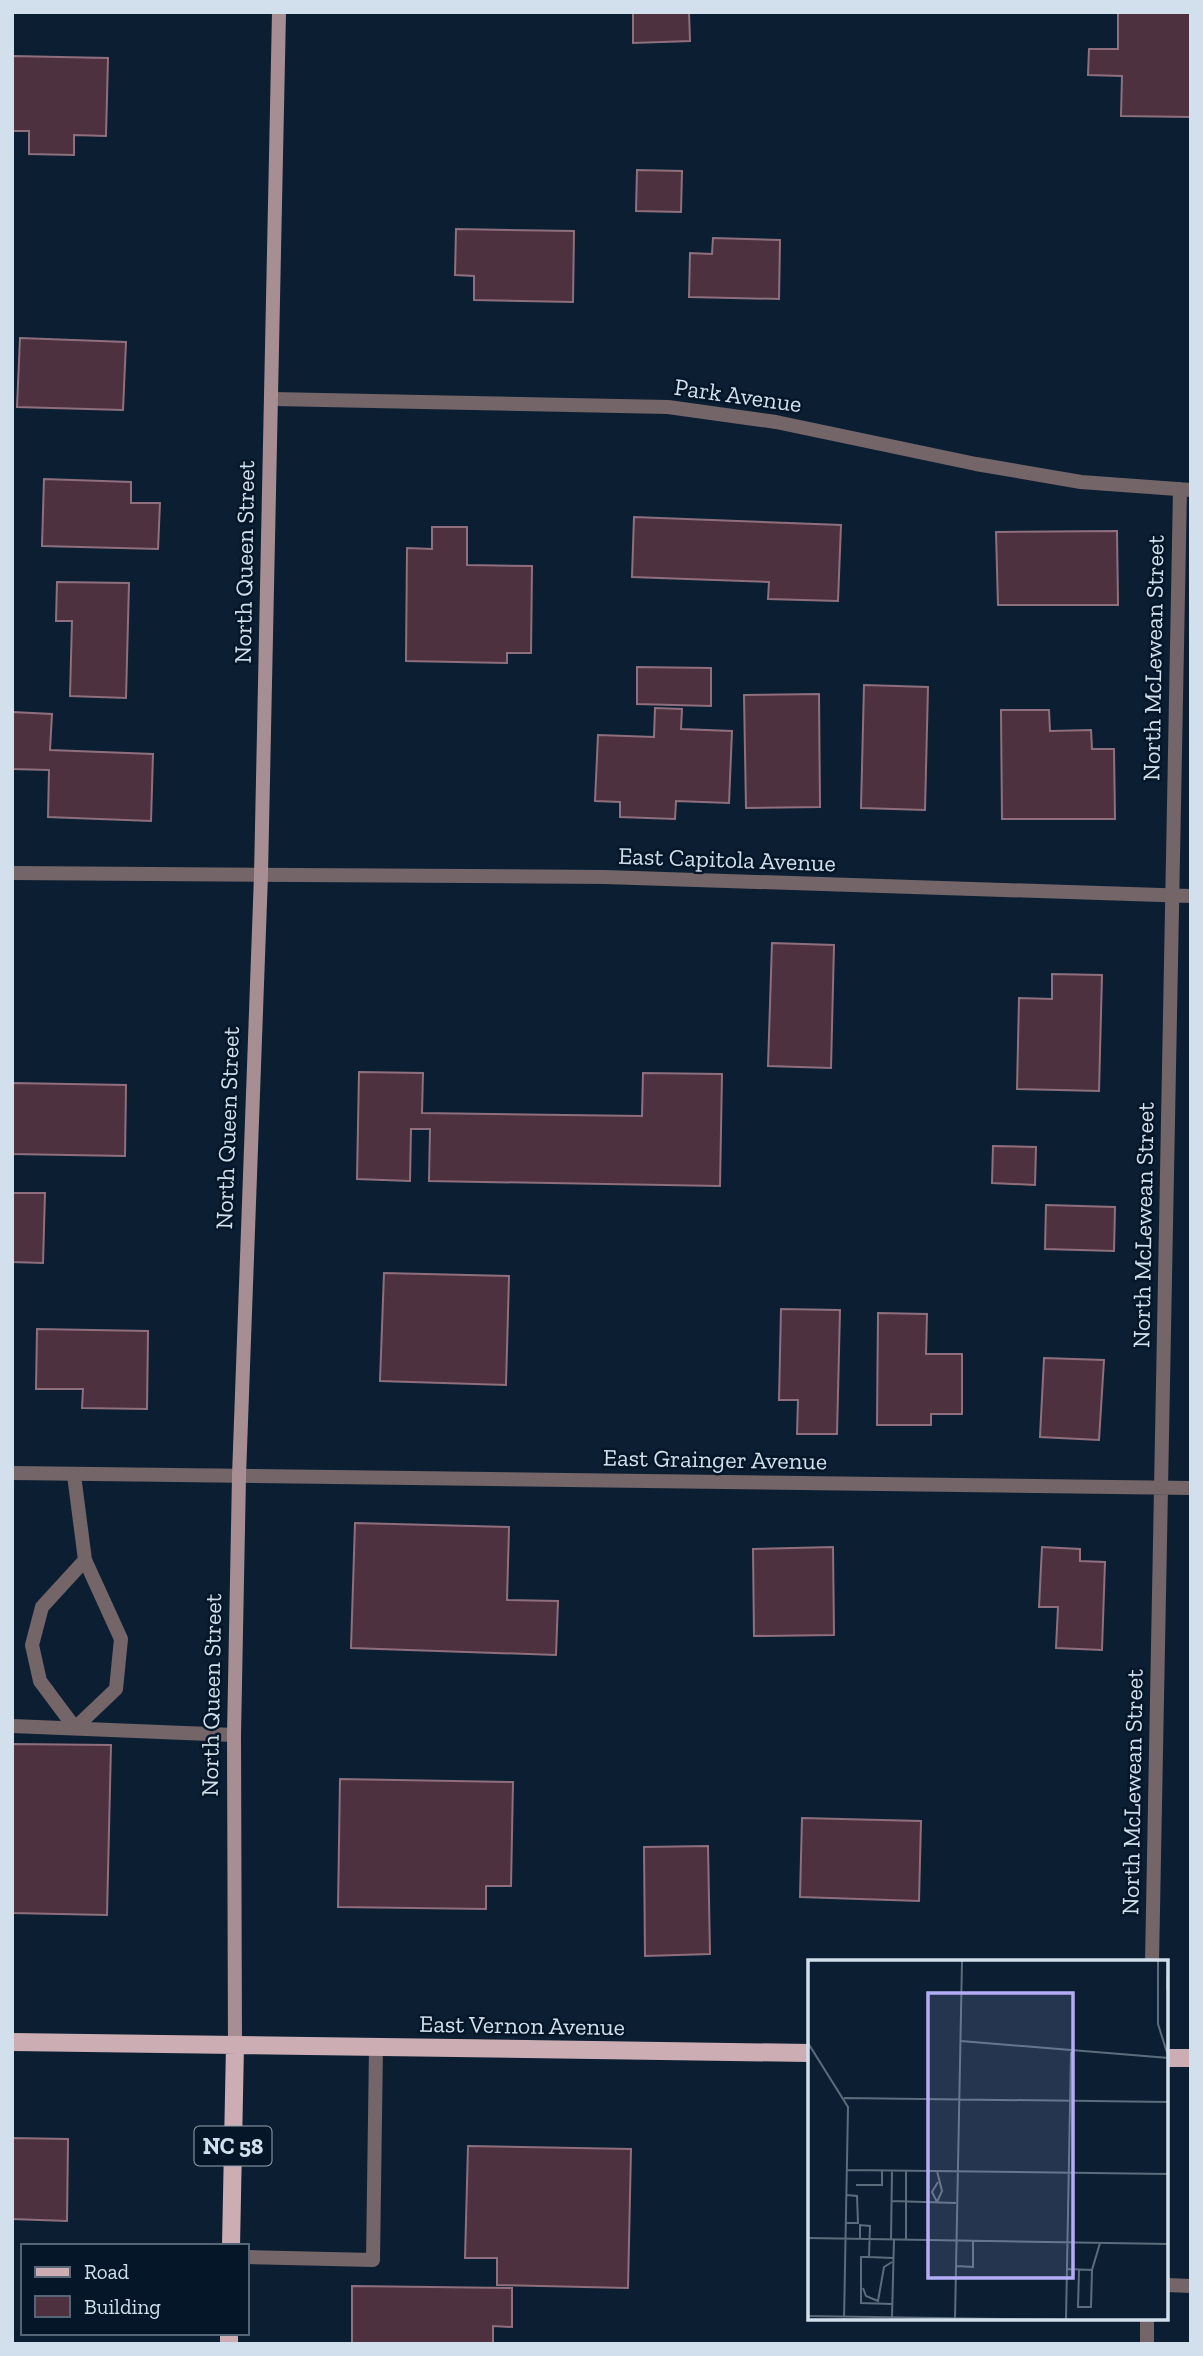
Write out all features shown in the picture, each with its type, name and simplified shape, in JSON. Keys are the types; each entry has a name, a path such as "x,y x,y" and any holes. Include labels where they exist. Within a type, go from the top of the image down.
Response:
{"main road":[{"name":"North Queen Street","path":"231,2244 235,2045 234,1735 239,1476 261,875 279,12"},
{"name":"East Vernon Avenue","path":"12,2042 808,2053"},
{"path":"1168,2057 1191,2058"}],"street":[{"name":"Park Avenue","path":"273,399 681,408 776,422 976,464 1081,482 1185,489"},
{"name":"North McLewean Street","path":"1152,1960 1170,896 1185,489"},
{"name":"East Capitola Avenue","path":"12,873 605,877 1191,896"},
{"name":"East Grainger Avenue","path":"12,1473 1191,1488"},
{"path":"74,1475 85,1560 121,1639 116,1689 75,1728"},
{"path":"75,1728 40,1681 32,1645 42,1607 85,1560"},
{"path":"12,1726 234,1735"},
{"path":"248,2257 373,2260 376,2047"},
{"path":"1168,2285 1191,2286"},
{"path":"1147,2321 1147,2344"}],"building":[{"path":"633,12 689,12 690,41 633,43"},
{"path":"1118,12 1191,12 1191,117 1121,116 1122,76 1088,75 1089,49 1118,49"},
{"path":"12,56 108,58 106,136 74,135 74,155 29,154 29,131 12,131"},
{"path":"637,170 682,171 681,212 636,211"},
{"path":"456,229 574,231 573,302 474,300 474,276 455,275"},
{"path":"713,238 780,240 779,299 689,297 690,253 712,254"},
{"path":"20,338 126,342 123,410 17,407"},
{"path":"44,479 131,482 131,503 160,503 158,549 42,546"},
{"path":"634,517 841,525 838,601 768,599 769,582 632,577"},
{"path":"432,527 467,527 467,565 532,566 531,653 507,653 507,663 406,661 407,548 432,549"},
{"path":"1117,531 1118,605 998,605 996,532"},
{"path":"57,582 129,583 126,698 70,696 72,621 56,621"},
{"path":"637,667 711,668 711,706 637,704"},
{"path":"864,685 928,687 925,810 861,808"},
{"path":"819,694 820,807 746,808 744,695"},
{"path":"655,708 682,709 681,729 732,731 729,803 676,801 675,819 620,817 620,802 595,801 598,735 654,737"},
{"path":"1001,710 1049,710 1050,731 1091,730 1092,749 1114,749 1115,819 1002,819"},
{"path":"12,712 52,714 50,750 153,754 151,821 48,817 49,770 12,769"},
{"path":"772,943 834,945 831,1068 768,1066"},
{"path":"1052,974 1102,975 1099,1091 1017,1089 1019,998 1052,999"},
{"path":"359,1072 423,1073 422,1113 642,1116 643,1073 722,1074 720,1186 429,1181 430,1129 411,1129 410,1181 357,1179"},
{"path":"12,1083 126,1085 125,1156 12,1154"},
{"path":"993,1146 1036,1147 1035,1185 992,1183"},
{"path":"12,1193 45,1193 43,1263 12,1262"},
{"path":"1046,1205 1115,1207 1114,1251 1045,1249"},
{"path":"384,1273 509,1276 506,1385 380,1381"},
{"path":"781,1309 840,1310 837,1434 797,1434 798,1400 779,1400"},
{"path":"878,1313 927,1314 926,1354 962,1354 962,1414 931,1414 931,1425 877,1425"},
{"path":"37,1329 148,1331 147,1409 82,1408 83,1389 36,1389"},
{"path":"1044,1358 1104,1360 1099,1440 1040,1437"},
{"path":"355,1523 509,1527 507,1600 558,1601 556,1655 351,1648"},
{"path":"833,1547 834,1635 754,1636 753,1549"},
{"path":"1042,1547 1080,1549 1080,1561 1105,1562 1102,1650 1056,1648 1058,1607 1039,1607"},
{"path":"12,1744 111,1745 107,1915 12,1913"},
{"path":"340,1779 513,1782 511,1886 486,1886 486,1909 338,1907"},
{"path":"802,1818 921,1821 919,1901 800,1897"},
{"path":"708,1846 710,1954 645,1956 644,1847"},
{"path":"12,2138 68,2139 67,2221 12,2219"},
{"path":"468,2146 631,2149 628,2288 497,2285 497,2258 465,2258"},
{"path":"352,2286 512,2288 512,2327 493,2326 493,2344 352,2344"}]}
